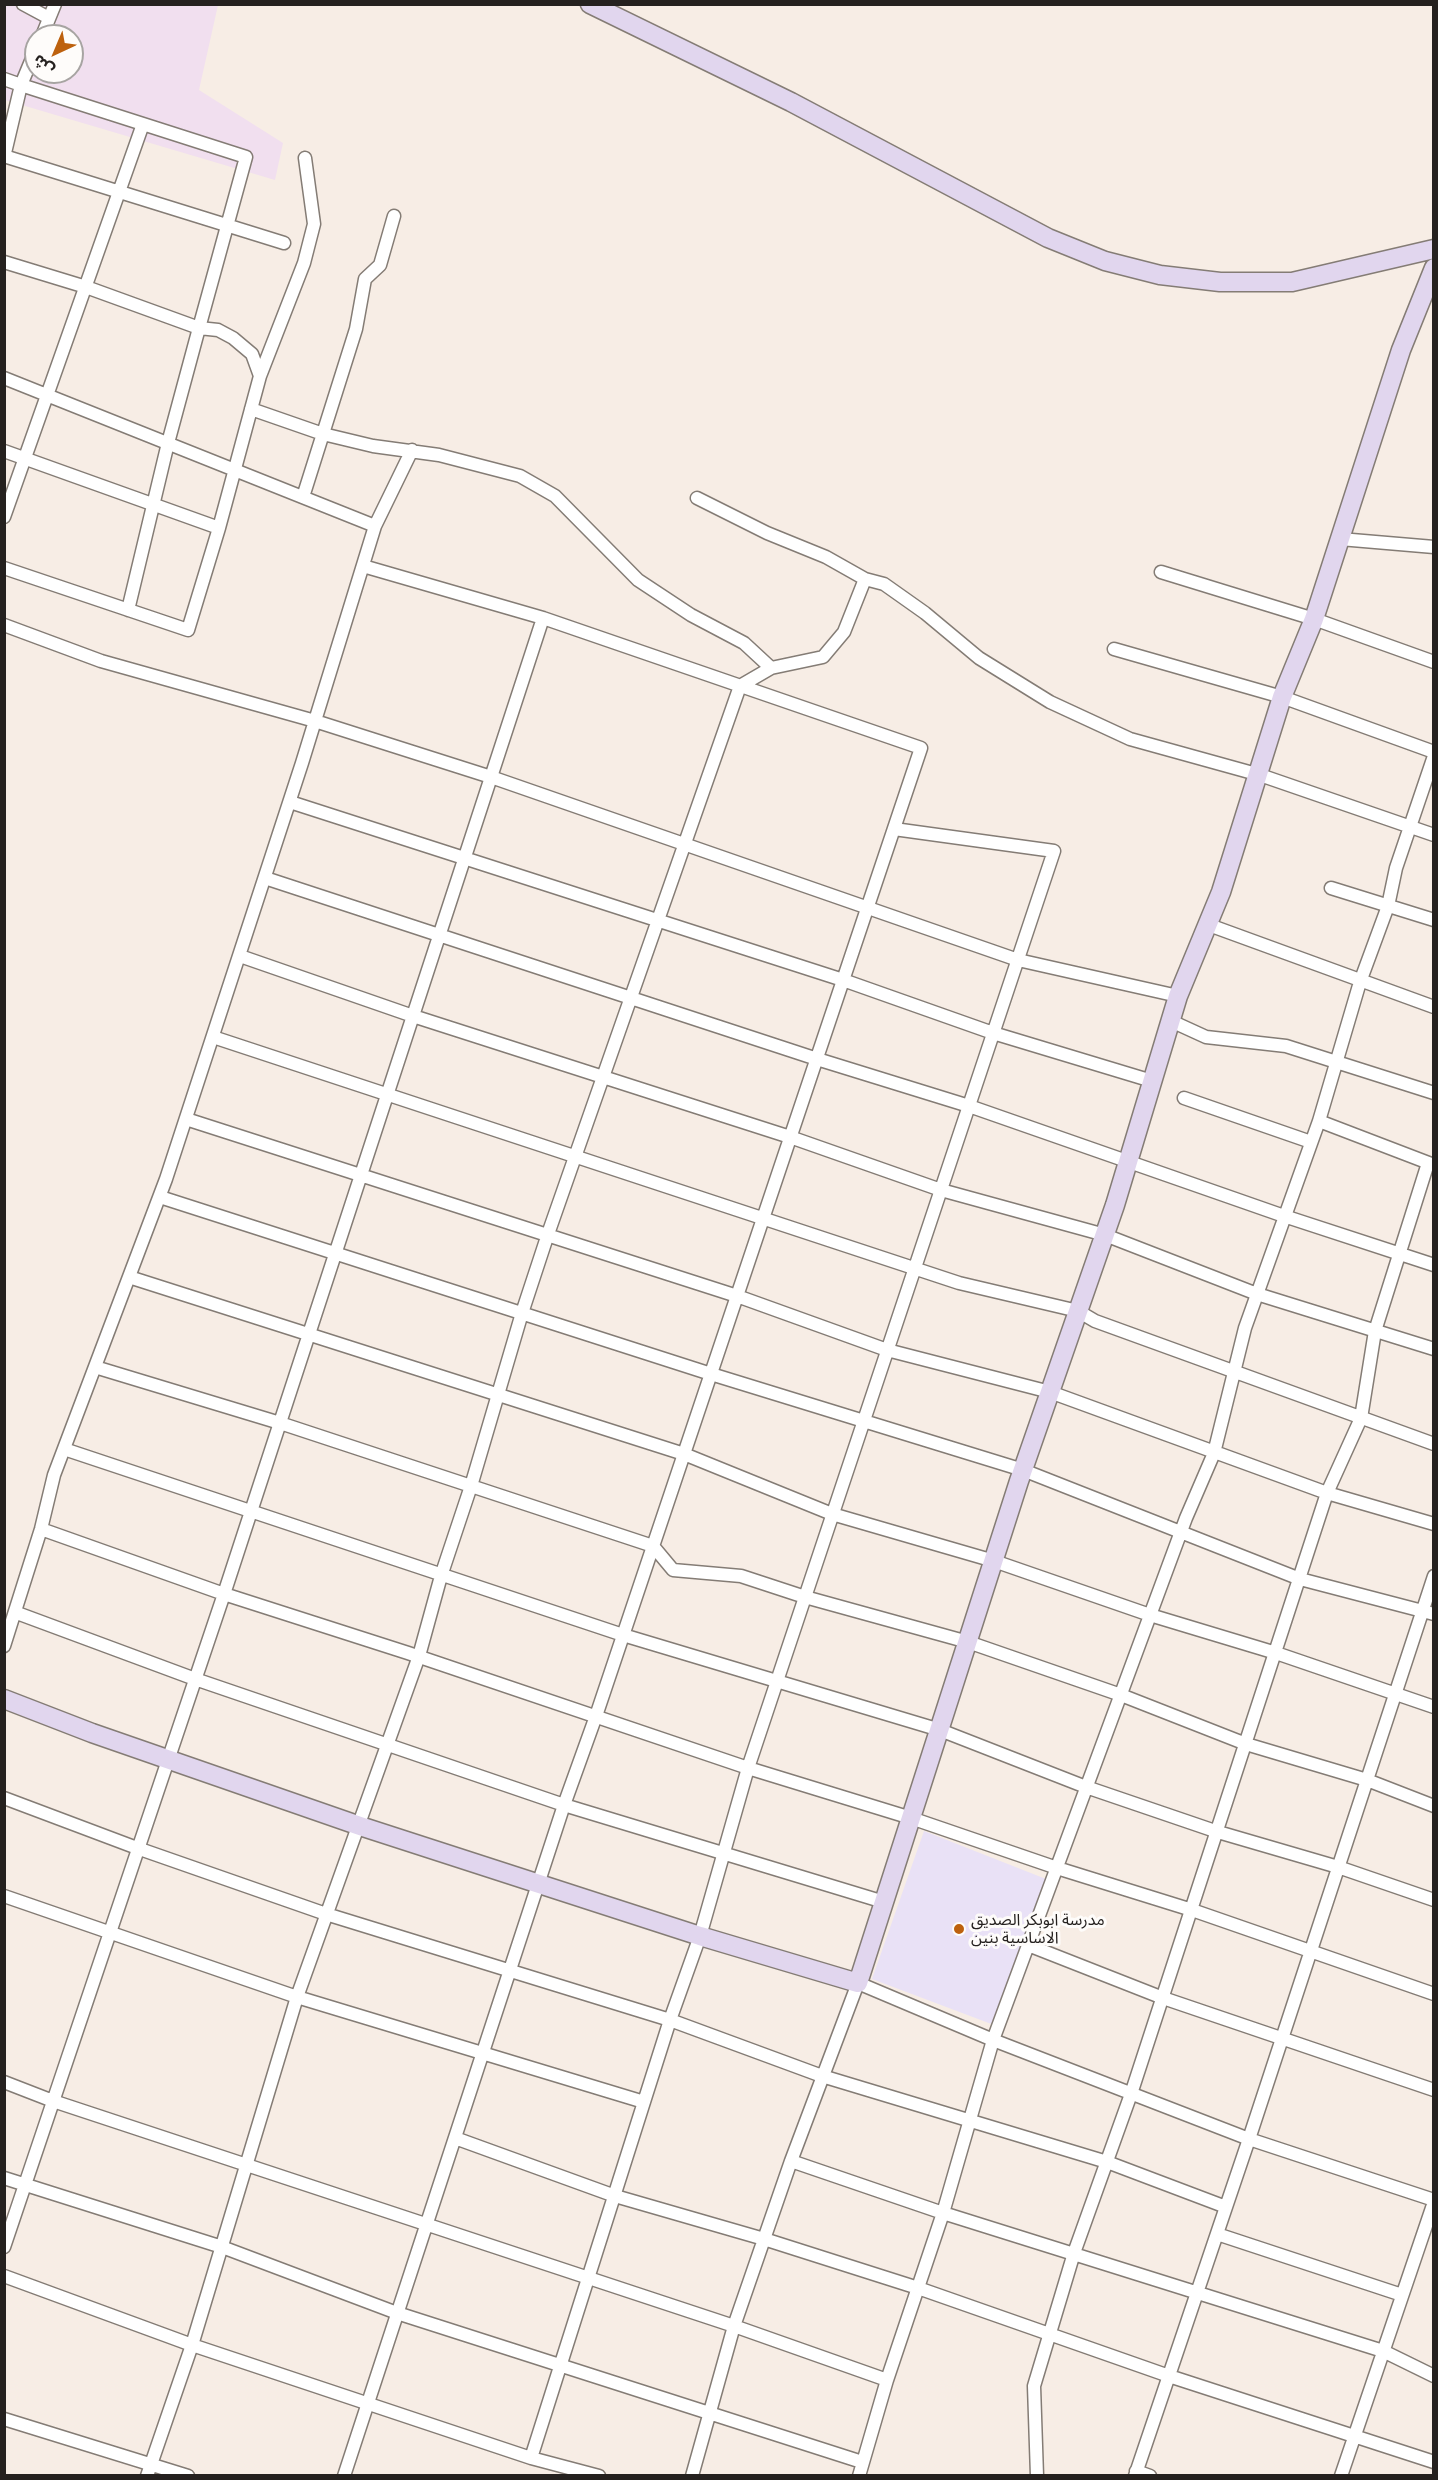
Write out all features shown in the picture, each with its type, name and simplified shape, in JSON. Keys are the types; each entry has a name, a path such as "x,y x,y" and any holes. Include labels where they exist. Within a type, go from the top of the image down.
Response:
{"street":[{"path":"24,4 49,18"},
{"path":"47,24 55,4"},
{"path":"590,4 791,102 1048,238 1105,261 1160,275 1220,282 1292,282 1434,249"},
{"path":"24,78 5,156 284,243"},
{"path":"4,79 246,157 168,443 128,610"},
{"path":"4,517 143,124"},
{"path":"4,568 188,630 219,528 260,376 304,263 314,224 305,158"},
{"path":"303,497 356,328 365,279 380,265 394,216"},
{"path":"4,262 86,287 199,328 218,330 233,338 252,354 260,376"},
{"path":"692,2475 734,2326 791,2161 858,1983 1023,1470 1105,1235 1178,996 1209,924 1260,776 1282,697 1314,619 1401,350 1434,268"},
{"path":"4,378 375,526"},
{"path":"251,409 323,434 373,446 412,450 520,476 555,496 638,580 691,615 744,644 771,668"},
{"path":"4,1646 17,1613 42,1529 54,1475 160,1197 240,956 375,526 412,450"},
{"path":"4,451 219,528"},
{"path":"697,498 767,532 826,557 865,579 884,584 925,613 979,658 1050,702 1130,739 1260,776 1434,835"},
{"path":"1340,539 1434,547"},
{"path":"344,2475 484,2053 509,1969 921,748 543,618 363,566"},
{"path":"1161,572 1314,619 1434,662"},
{"path":"149,2470 192,2345 249,2164 297,1997 419,1656 441,1576 548,1234 740,686 771,668 823,657 844,632 865,579"},
{"path":"4,2247 137,1848 169,1761 543,618"},
{"path":"4,625 101,661 315,721 491,777 1018,960 1178,996"},
{"path":"859,2475 887,2380 943,2213 993,2040 1180,1534 1214,1453 1234,1372 1257,1294 1319,1121 1360,982 1388,906 1396,868 1434,754 1282,697 1114,649"},
{"path":"290,802 843,980 993,1033 1152,1081"},
{"path":"531,2458 670,2020 700,1936 748,1768 1054,850 894,829"},
{"path":"265,878 817,1059 969,1106 1284,1216 1434,1265"},
{"path":"1331,888 1434,920"},
{"path":"1209,924 1360,982 1434,1007"},
{"path":"240,956 413,1016 790,1137 941,1190 1105,1235 1257,1294 1434,1349"},
{"path":"1171,1021 1206,1037 1286,1046 1434,1093"},
{"path":"213,1037 959,1283 1078,1311 1095,1321 1434,1444"},
{"path":"1184,1098 1311,1142"},
{"path":"186,1119 737,1296 887,1350 1050,1392 1327,1493 1434,1524"},
{"path":"1037,2475 1034,2386 1074,2253 1163,1998 1327,1493 1361,1418 1375,1331 1399,1253 1431,1164 1319,1121"},
{"path":"160,1197 711,1374 1023,1470 1180,1534 1300,1579 1428,1612"},
{"path":"129,1277 684,1454 832,1514 994,1561 1150,1615 1276,1653 1434,1707"},
{"path":"95,1367 280,1423 653,1546 673,1570 741,1576 805,1597 968,1642 1121,1695 1246,1744 1367,1780 1434,1806"},
{"path":"64,1449 623,1635 939,1730 1086,1787 1218,1832 1338,1867 1434,1900"},
{"path":"42,1529 224,1594 419,1656 748,1768 911,1818 1057,1868 1192,1910 1310,1953 1434,1994"},
{"path":"1150,2475 1136,2473 1395,1695 1428,1612 1434,1576"},
{"path":"17,1613 195,1678 564,1805 884,1902"},
{"path":"4,1699 169,1761 360,1826 700,1936 858,1983 993,2040 1249,2139 1434,2201 1341,2475"},
{"path":"4,1798 137,1848 327,1914 670,2020 822,2076 1107,2162 1226,2207"},
{"path":"4,1896 297,1997 644,2102"},
{"path":"1028,1945 1163,1998 1434,2090"},
{"path":"4,2082 53,2101 734,2326 887,2380"},
{"path":"455,2138 615,2196 764,2239 918,2288 1169,2376 1434,2462"},
{"path":"791,2161 943,2213 1198,2291 1383,2351 1434,2376"},
{"path":"4,2178 222,2247 397,2313 862,2462"},
{"path":"1217,2234 1402,2295"},
{"path":"4,2276 192,2345 531,2458 580,2473 599,2475"},
{"path":"4,2420 149,2470 188,2475"}],"shaded area":[{"path":"4,5 218,5 199,90 283,143 275,180 5,100"},
{"name":"مدرسة ابوبكر الصديق الاساسية بنين","path":"924,1831 1046,1879 994,2025 872,1979"}],"place":[{"name":"مدرسة ابوبكر الصديق الاساسية بنين","path":"959,1929"}]}
